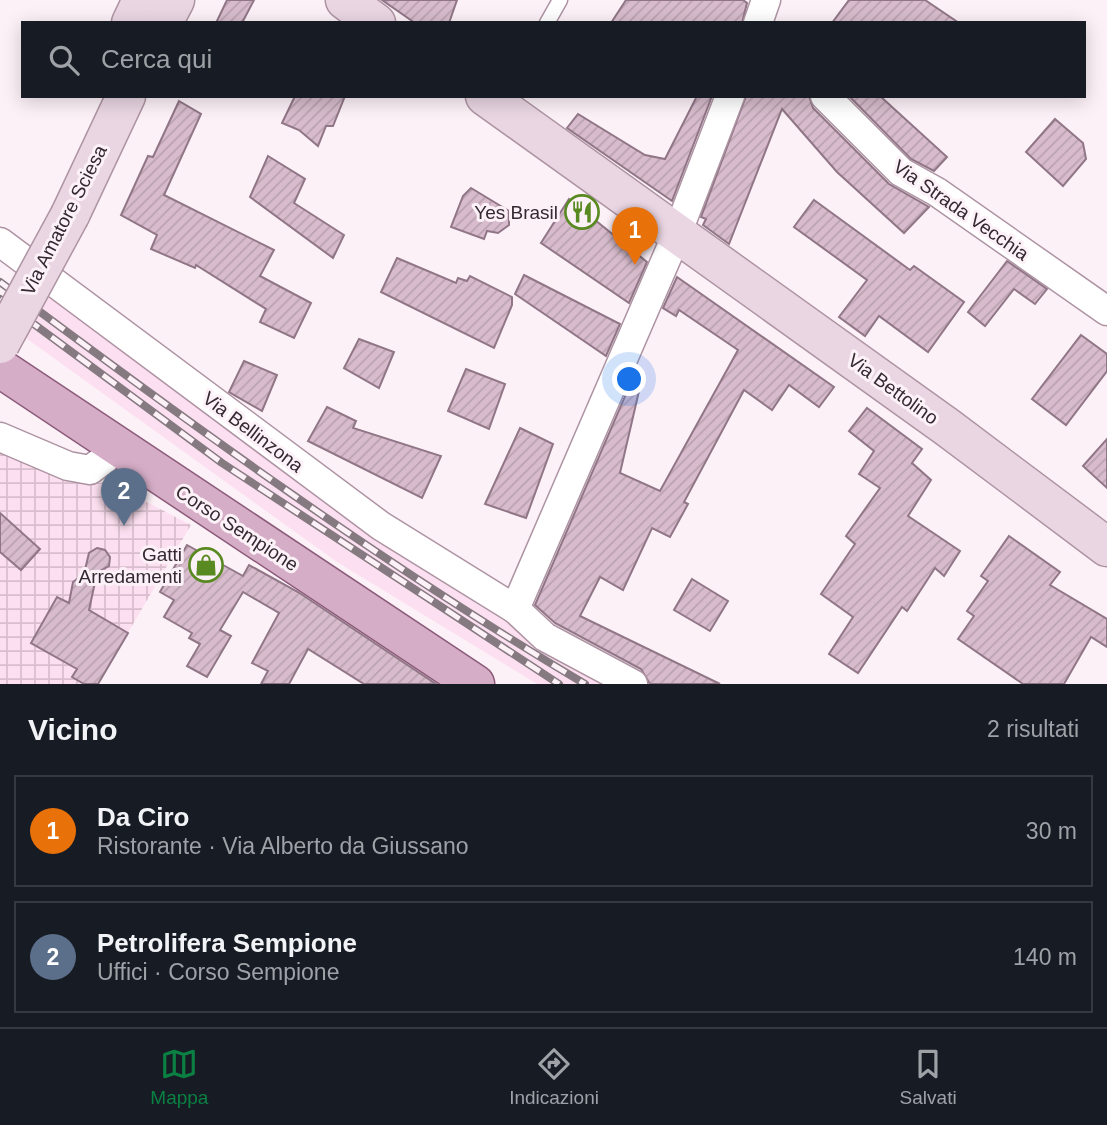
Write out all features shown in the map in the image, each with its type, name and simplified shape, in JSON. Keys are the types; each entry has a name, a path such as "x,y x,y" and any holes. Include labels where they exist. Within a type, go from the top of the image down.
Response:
{"main road":[{"name":"Corso Sempione","path":"0,368 475,684"}],"street":[{"path":"132,21 142,0"},
{"path":"164,21 175,0"},
{"path":"345,0 373,21"},
{"path":"379,0 397,21"},
{"path":"759,21 766,0"},
{"name":"Via Amatore Sciesa","path":"0,344 58,209 96,98"},
{"name":"Via Amatore Sciesa","path":"0,291 58,209 125,98"},
{"path":"515,609 677,234 729,98"},
{"name":"Via Strada Vecchia","path":"827,98 901,172 937,192 1107,311"},
{"name":"Via Bettolino","path":"497,100 677,234 947,427 1107,547"},
{"name":"Via Bellinzona","path":"0,242 382,526 515,609 545,637 632,684"},
{"path":"0,437 68,466 90,470 118,449"}],"lane":[{"path":"548,21 560,0"}],"shaded area":[{"path":"42,285 325,500 423,570 605,684 537,684 337,562 19,333"},
{"path":"0,444 91,484 108,482 191,525 98,684 0,684"}],"building":[{"path":"227,0 254,0 243,21 217,21"},
{"path":"382,0 457,0 450,21 412,21"},
{"path":"626,0 743,0 747,3 742,21 612,21"},
{"path":"849,0 925,0 956,21 833,21"},
{"path":"294,98 344,98 333,126 326,126 318,146 299,130 282,123"},
{"path":"696,98 711,98 672,201 567,128 578,114 645,155 665,159"},
{"path":"745,98 810,98 813,108 889,184 929,207 904,233 837,172 782,109 729,244 703,225 706,219 701,217"},
{"path":"851,98 882,98 947,157 934,171 911,159"},
{"path":"179,101 201,114 164,195 274,250 260,276 311,303 294,338 260,322 266,309 196,265 195,268 151,249 157,235 121,215 148,156 153,157"},
{"path":"1055,119 1083,143 1086,159 1063,186 1026,152"},
{"path":"268,156 305,179 294,203 344,235 333,258 250,197"},
{"path":"471,188 509,211 509,225 498,233 487,231 484,239 451,227 463,196"},
{"path":"569,199 647,262 629,303 541,243"},
{"path":"814,200 910,270 914,266 964,302 928,352 879,316 865,336 839,317 867,280 794,227"},
{"path":"397,258 456,283 458,278 467,281 470,276 512,297 512,305 494,348 381,292"},
{"path":"1007,261 1047,289 1035,304 1014,289 985,326 968,312"},
{"path":"524,275 620,324 606,356 515,294"},
{"path":"677,277 834,387 819,407 789,385 772,410 744,390 684,502 688,504 670,537 652,528 623,590 600,577 580,616 720,684 650,684 641,669 555,623 535,605 629,387 639,391 620,473 660,491 738,350 679,310 676,316 663,308"},
{"path":"1081,335 1107,354 1107,371 1066,425 1032,399"},
{"path":"359,339 394,352 379,388 344,368"},
{"path":"244,361 277,375 262,411 229,392"},
{"path":"466,369 505,384 489,429 448,411"},
{"path":"327,407 356,421 353,428 441,456 422,498 308,441"},
{"path":"867,408 922,449 912,463 931,480 908,516 960,551 944,576 935,568 907,611 902,607 858,673 829,654 853,617 821,594 855,544 846,536 880,488 859,474 874,451 849,431"},
{"path":"520,428 553,444 526,518 485,504"},
{"path":"1107,439 1107,488 1083,466"},
{"path":"0,513 40,549 21,570 0,552"},
{"path":"1009,536 1060,572 1050,585 1107,619 1107,647 1091,637 1064,684 1023,684 958,639 974,616 967,611 988,581 981,576"},
{"path":"187,545 243,576 249,565 298,592 436,684 364,684 308,649 289,684 261,684 268,671 252,663 279,613 243,592 220,630 231,636 207,677 187,666 200,644 189,638 192,633 164,617 174,600 160,592"},
{"path":"97,548 105,550 110,557 109,566 97,573 89,610 128,633 98,684 84,684 72,677 77,669 31,643 57,597 69,603 73,582 84,574 89,553"},
{"path":"692,579 728,601 710,631 674,610"}],"railway":[{"path":"0,282 287,491 434,590 585,684"},
{"path":"0,299 222,463 559,684"}],"place":[{"name":"Yes Brasil","path":"582,212"},
{"name":"Da Ciro","path":"635,265"},
{"name":"Petrolifera Sempione","path":"124,526"},
{"name":"Gatti Arredamenti","path":"206,565"}]}
